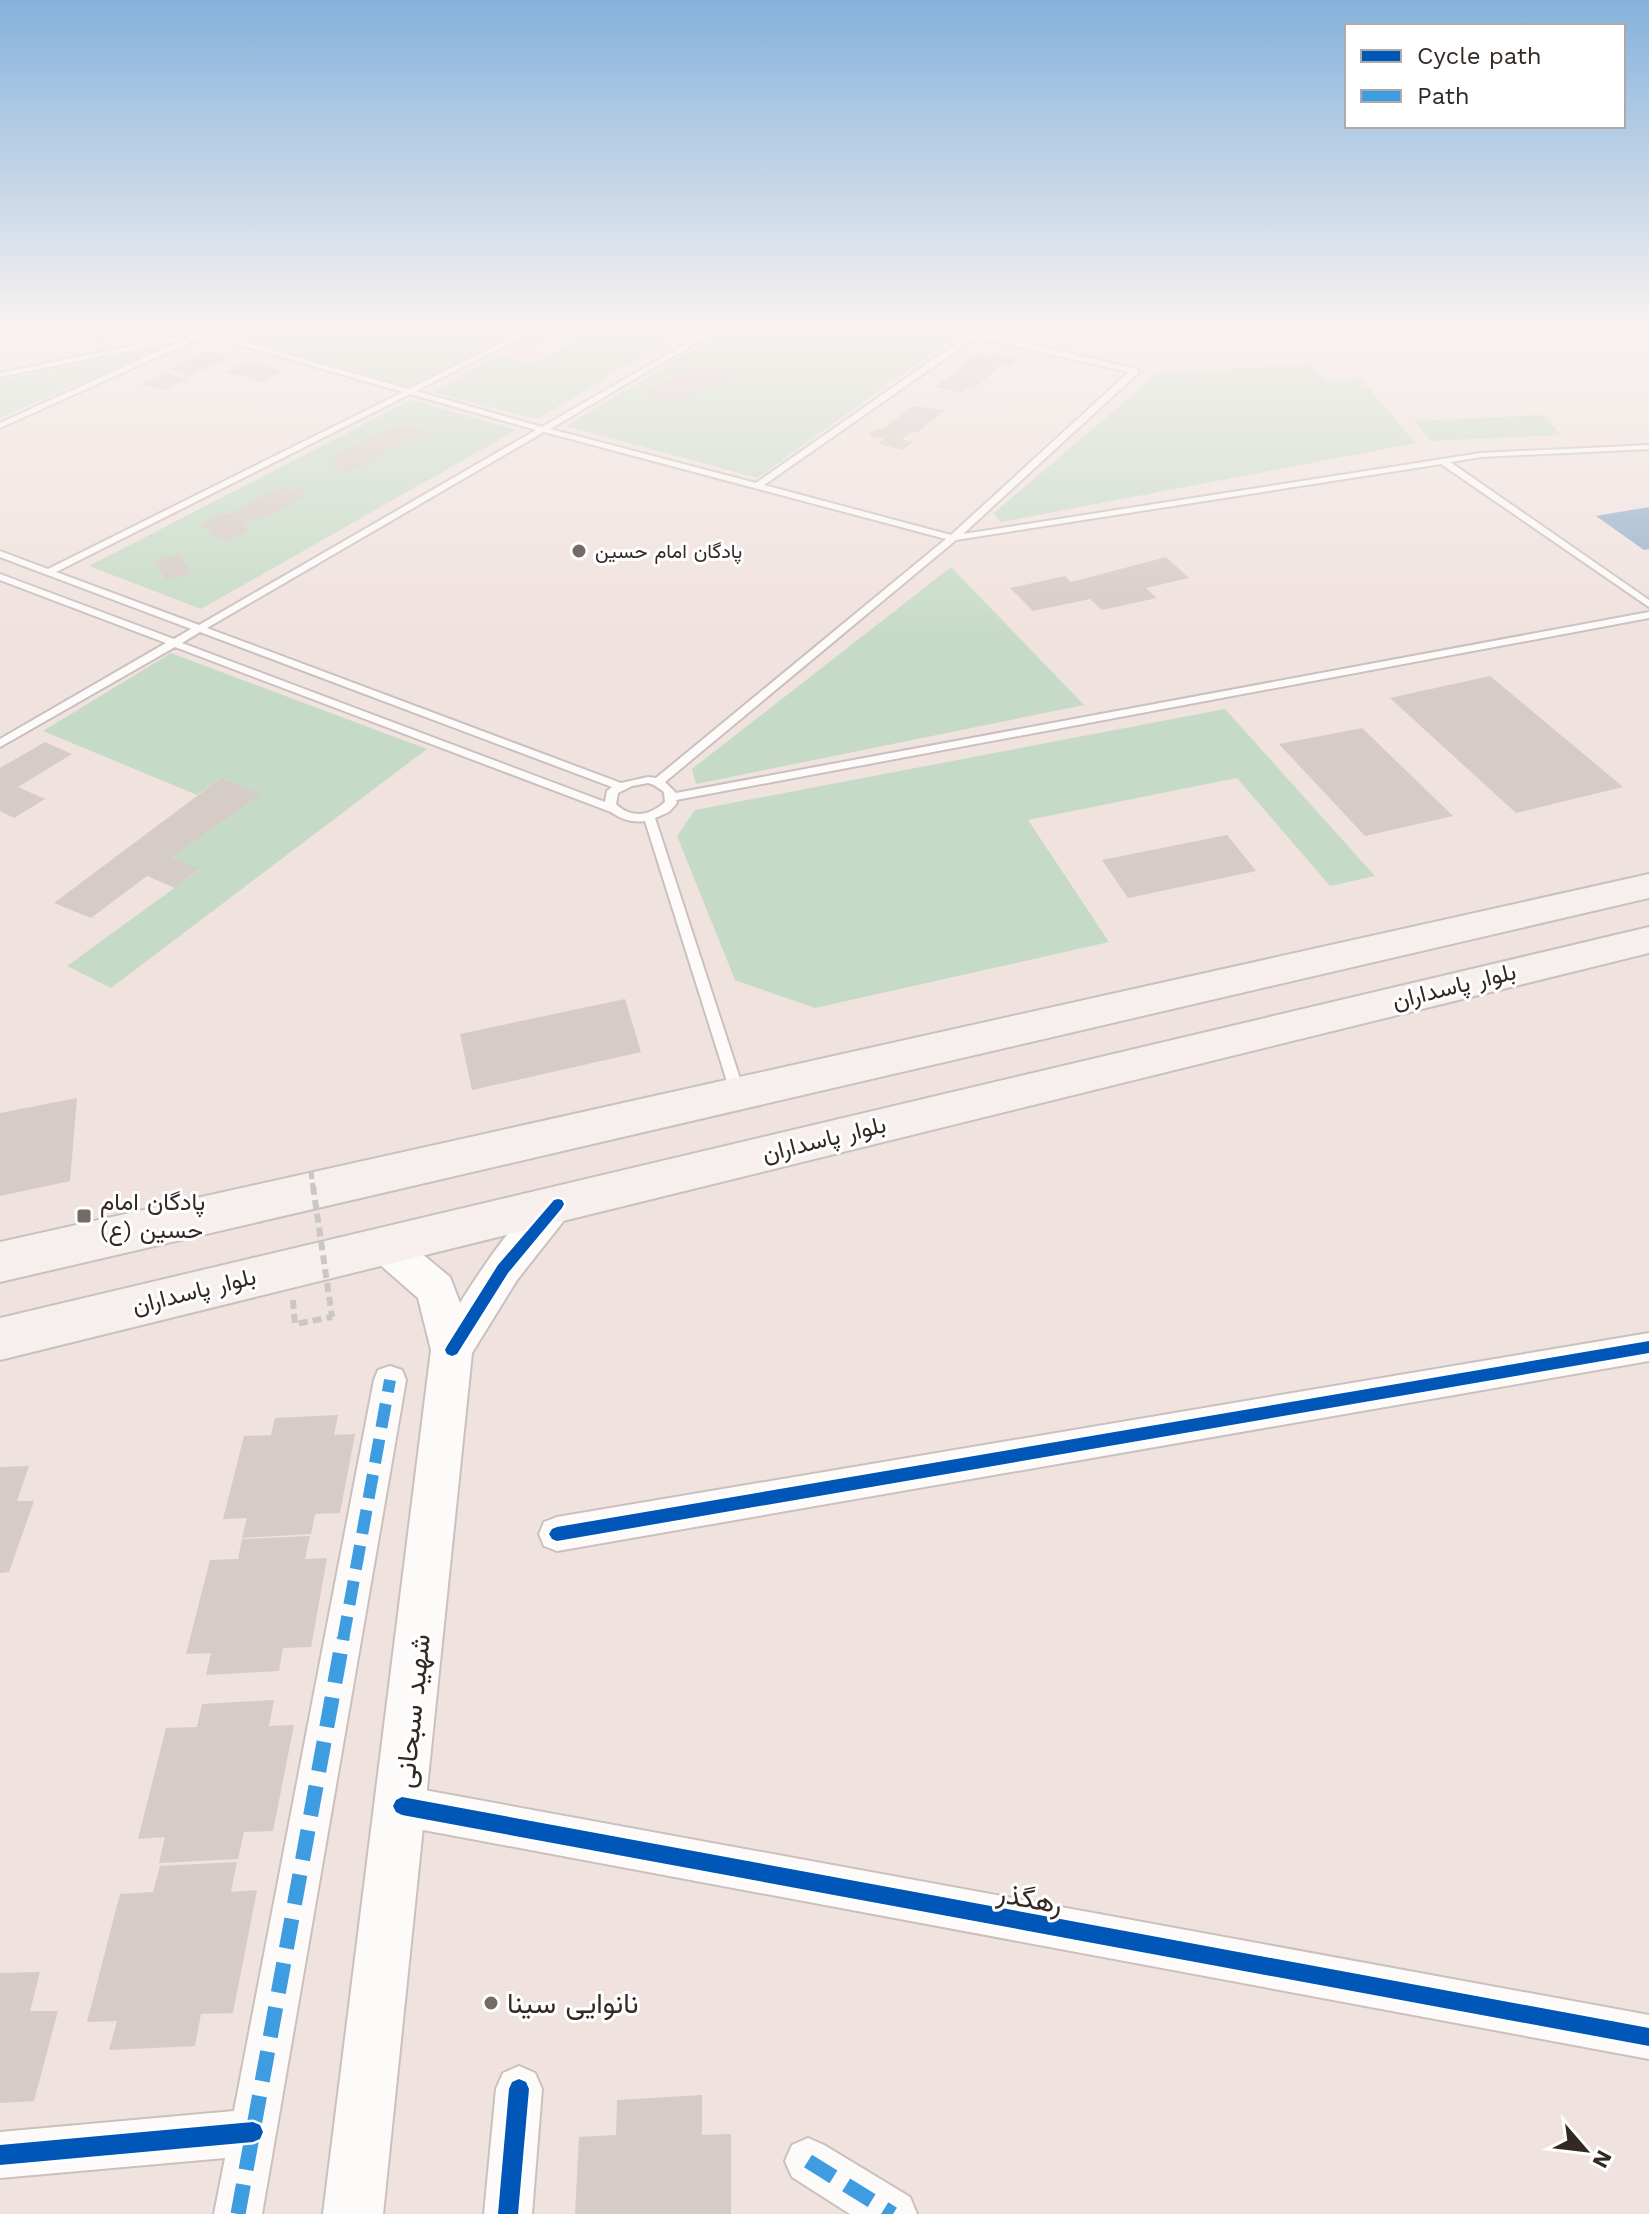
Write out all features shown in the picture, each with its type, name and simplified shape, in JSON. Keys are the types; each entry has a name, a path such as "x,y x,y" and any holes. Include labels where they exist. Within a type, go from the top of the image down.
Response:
{"main road":[{"path":"0,1262 1649,886"},
{"path":"1532,914 1575,957"},
{"name":"بلوار پاسداران","path":"0,1339 1649,940"}],"street":[{"path":"452,1350 503,1269 558,1204"},
{"path":"384,1245 436,1289 452,1350"},
{"path":"557,1534 1649,1347"},
{"name":"شهید سبحانی","path":"353,2214 452,1350"},
{"path":"238,2214 390,1380"},
{"name":"رهگذر","path":"402,1806 1648,2044"},
{"path":"508,2214 519,2089"},
{"path":"0,2155 253,2132"},
{"path":"808,2161 893,2214"}],"lane":[{"path":"48,572 329,431"},
{"path":"0,744 538,431"},
{"path":"551,431 953,538 1481,455 1649,447"},
{"path":"758,486 836,431"},
{"path":"658,782 953,538 1069,431"},
{"path":"1442,461 1649,604"},
{"path":"0,554 620,786"},
{"path":"0,577 628,817 649,817 666,809 672,797"},
{"path":"672,797 1649,615"},
{"path":"613,809 610,797 620,786 638,781 658,782 672,797"},
{"path":"649,817 738,1094"}],"path":[{"path":"295,1324 332,1317 311,1172"}],"green space":[{"path":"350,431 514,431 201,609 89,566"},
{"path":"586,431 822,431 757,478"},
{"path":"1090,431 1406,431 1416,443 1001,522 994,513"},
{"path":"1423,431 1558,431 1562,435 1431,441"},
{"path":"951,567 1084,705 696,784 692,769"},
{"path":"171,653 427,749 111,988 67,966 199,870 172,857 260,794 221,778 197,795 43,731"},
{"path":"1225,709 1375,876 1330,886 1237,778 1028,820 1109,942 815,1008 735,980 677,836 695,810"}],"water":[{"path":"1649,507 1649,549 1644,550 1596,516"}],"building":[{"path":"383,431 429,432 410,441 404,439 400,441 404,443 347,472 330,466 336,462 327,459"},
{"path":"873,431 919,431 902,439 913,442 903,450 878,444 884,439 868,435"},
{"path":"280,487 290,491 296,487 306,491 301,493 307,495 263,519 257,518 243,526 251,529 228,541 205,533 212,530 199,526 222,513 228,515"},
{"path":"179,554 191,574 166,580 155,560"},
{"path":"1166,557 1189,578 1146,588 1157,598 1102,610 1090,599 1033,611 1010,588 1065,576 1071,582"},
{"path":"1490,676 1623,787 1516,813 1390,698"},
{"path":"1362,728 1453,816 1365,836 1279,744"},
{"path":"45,742 72,754 18,787 45,799 14,818 0,811 0,768"},
{"path":"221,778 261,794 172,857 199,869 175,888 147,876 91,918 54,903"},
{"path":"1227,835 1256,871 1128,898 1102,860"},
{"path":"625,999 641,1052 472,1090 460,1034"},
{"path":"77,1098 70,1181 0,1196 0,1113"},
{"path":"338,1415 334,1435 355,1434 340,1513 315,1514 311,1534 242,1538 247,1518 223,1519 244,1436 271,1435 275,1418"},
{"path":"29,1466 17,1501 34,1501 9,1572 0,1573 0,1467"},
{"path":"310,1536 305,1559 327,1558 311,1647 283,1648 279,1671 206,1675 211,1653 186,1654 210,1560 238,1559 242,1539"},
{"path":"274,1700 269,1726 294,1725 273,1831 244,1832 238,1859 159,1863 165,1837 138,1839 166,1728 197,1727 202,1704"},
{"path":"237,1862 231,1892 257,1890 233,2013 201,2014 195,2046 109,2050 117,2021 87,2022 120,1894 153,1892 160,1866"},
{"path":"40,1972 30,2011 58,2011 34,2101 0,2103 0,1973"},
{"path":"702,2095 702,2135 731,2134 731,2214 575,2214 579,2137 616,2135 617,2100"}],"marked path":[{"path":"238,2214 390,1380"},
{"path":"808,2161 893,2214"}],"cycle path":[{"path":"452,1350 503,1269 558,1204"},
{"path":"557,1534 1649,1347"},
{"path":"402,1806 1649,2037"},
{"path":"508,2214 519,2089"},
{"path":"0,2155 253,2132"}],"place":[{"name":"پادگان امام حسین","path":"579,551"},
{"name":"پادگان امام حسین (ع)","path":"84,1216"},
{"name":"نانوایی سینا","path":"491,2003"}]}
